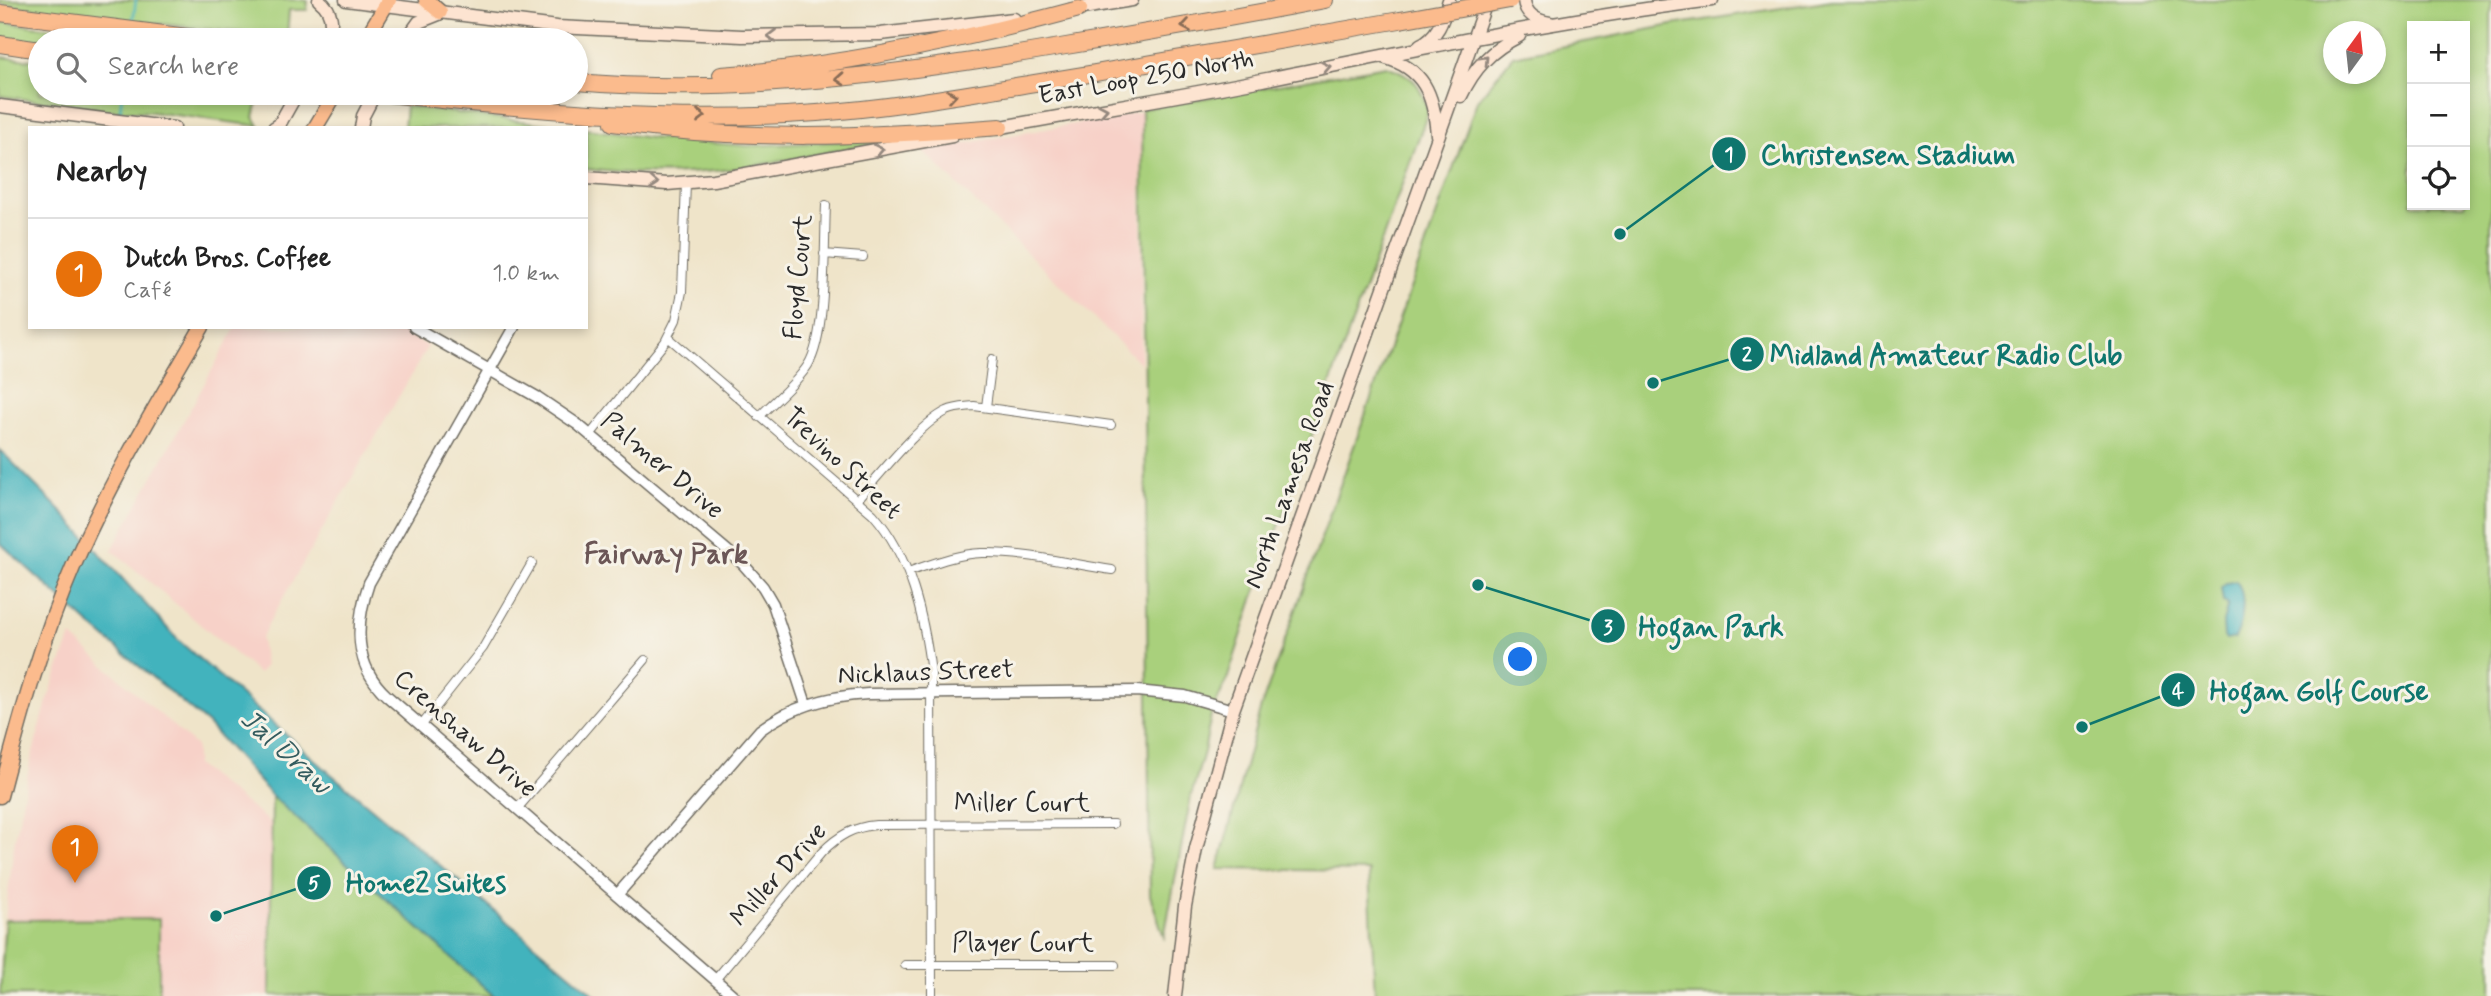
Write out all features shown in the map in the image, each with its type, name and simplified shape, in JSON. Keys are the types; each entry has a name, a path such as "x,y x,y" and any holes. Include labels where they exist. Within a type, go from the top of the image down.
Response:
{"highway":[{"path":"426,0 443,13"},
{"path":"588,82 681,86 854,78 989,60 1325,0"},
{"path":"507,108 691,117 814,114 882,107 1212,54 1510,0"},
{"path":"372,28 387,2"},
{"path":"588,76 683,77 798,68 953,42 1079,9"},
{"path":"0,13 117,28"},
{"path":"0,44 28,48"},
{"path":"316,126 328,105"},
{"path":"481,105 657,129 758,137 839,136 1000,127"},
{"path":"0,796 21,715 58,605 94,522 131,448 201,329"}],"main road":[{"path":"320,0 330,12 330,28"},
{"path":"346,0 387,2 443,13 568,28"},
{"path":"588,30 797,37 936,29 1132,0"},
{"path":"1379,56 1407,50 1431,39 1440,28 1449,0"},
{"name":"North Lamesa Road","path":"1175,996 1185,906 1196,849 1233,710 1487,0"},
{"path":"1524,0 1530,13 1542,22 1580,20"},
{"name":"East Loop 250 North","path":"588,178 667,184 754,174 1142,103 1379,56 1580,20 1712,0"},
{"path":"413,28 419,22 443,13"},
{"path":"1438,140 1466,84 1488,55 1511,40 1543,27"},
{"path":"1379,56 1404,64 1426,85 1433,102 1438,140"},
{"path":"277,126 290,105"},
{"path":"361,126 363,116 370,105"},
{"path":"0,106 158,126"}],"street":[{"path":"590,435 668,337 677,320 681,297 686,183"},
{"name":"Floyd Court","path":"759,417 806,367 814,353 821,329 826,205"},
{"path":"824,254 863,257"},
{"name":"Palmer Drive","path":"417,329 537,397 590,435 743,564 758,580 773,604 806,704"},
{"name":"Crenshaw Drive","path":"513,329 369,583 361,610 361,653 367,673 381,691 734,996"},
{"name":"Trevino Street","path":"668,337 857,500 897,544 908,572 927,640 931,694 932,996"},
{"path":"986,407 992,359"},
{"path":"857,500 923,428 938,416 959,407 986,407 1111,425"},
{"path":"908,572 940,561 983,553 1112,570"},
{"path":"421,726 483,648 532,563"},
{"path":"517,809 645,660"},
{"name":"Nicklaus Street","path":"617,895 760,730 776,718 806,704 848,695 1137,691 1185,696 1233,710"},
{"name":"Miller Court","path":"931,825 1113,824"},
{"name":"Miller Drive","path":"715,980 832,841 866,826 931,825"},
{"name":"Player Court","path":"905,965 1115,965"}],"shaded area":[{"path":"1141,112 1141,364 923,151"},
{"path":"235,329 397,329 428,346 268,624 261,639 265,666 259,674 112,550"},
{"path":"71,636 196,746 196,765 272,824 270,996 0,996 159,995 159,919 5,920 14,845 30,763 48,698"}],"green space":[{"path":"0,0 308,1 307,10 289,10 288,28 201,28 0,4"},
{"path":"1832,0 2491,0 2491,996 1375,996 1369,871 1218,869 1260,710 1477,101 1513,56 1672,25"},
{"path":"0,22 48,28 28,28 28,42 0,38"},
{"path":"0,57 28,60 28,100 0,96"},
{"path":"1386,66 1415,82 1428,112 1255,593 1228,677 1211,715 1191,796 1164,937 1150,895 1142,109"},
{"path":"69,105 257,105 254,117 259,126 152,112"},
{"path":"406,106 559,126 404,126"},
{"path":"588,129 651,138 748,146 872,140 873,144 725,170 621,172 588,169"},
{"path":"272,796 494,996 270,995"},
{"path":"159,919 159,995 0,995 5,920"}],"water":[{"name":"Jal Draw","path":"0,450 62,512 179,641 331,774 596,996 494,996 272,796 208,724 97,631 0,543"},
{"path":"2236,581 2242,593 2242,617 2235,638 2226,640 2223,622 2228,604 2223,602 2221,588"}],"waterway":[{"path":"133,21 136,0"},
{"path":"120,111 121,105"}],"place":[{"name":"Christensen Stadium","path":"1620,234"},
{"name":"Midland Amateur Radio Club","path":"1653,383"},
{"name":"Hogan Park","path":"1478,585"},
{"name":"Hogan Golf Course","path":"2082,727"},
{"name":"Dutch Bros. Coffee","path":"75,883"},
{"name":"Home2 Suites","path":"216,916"}],"district":[{"name":"Fairway Park","path":"666,555"}]}
